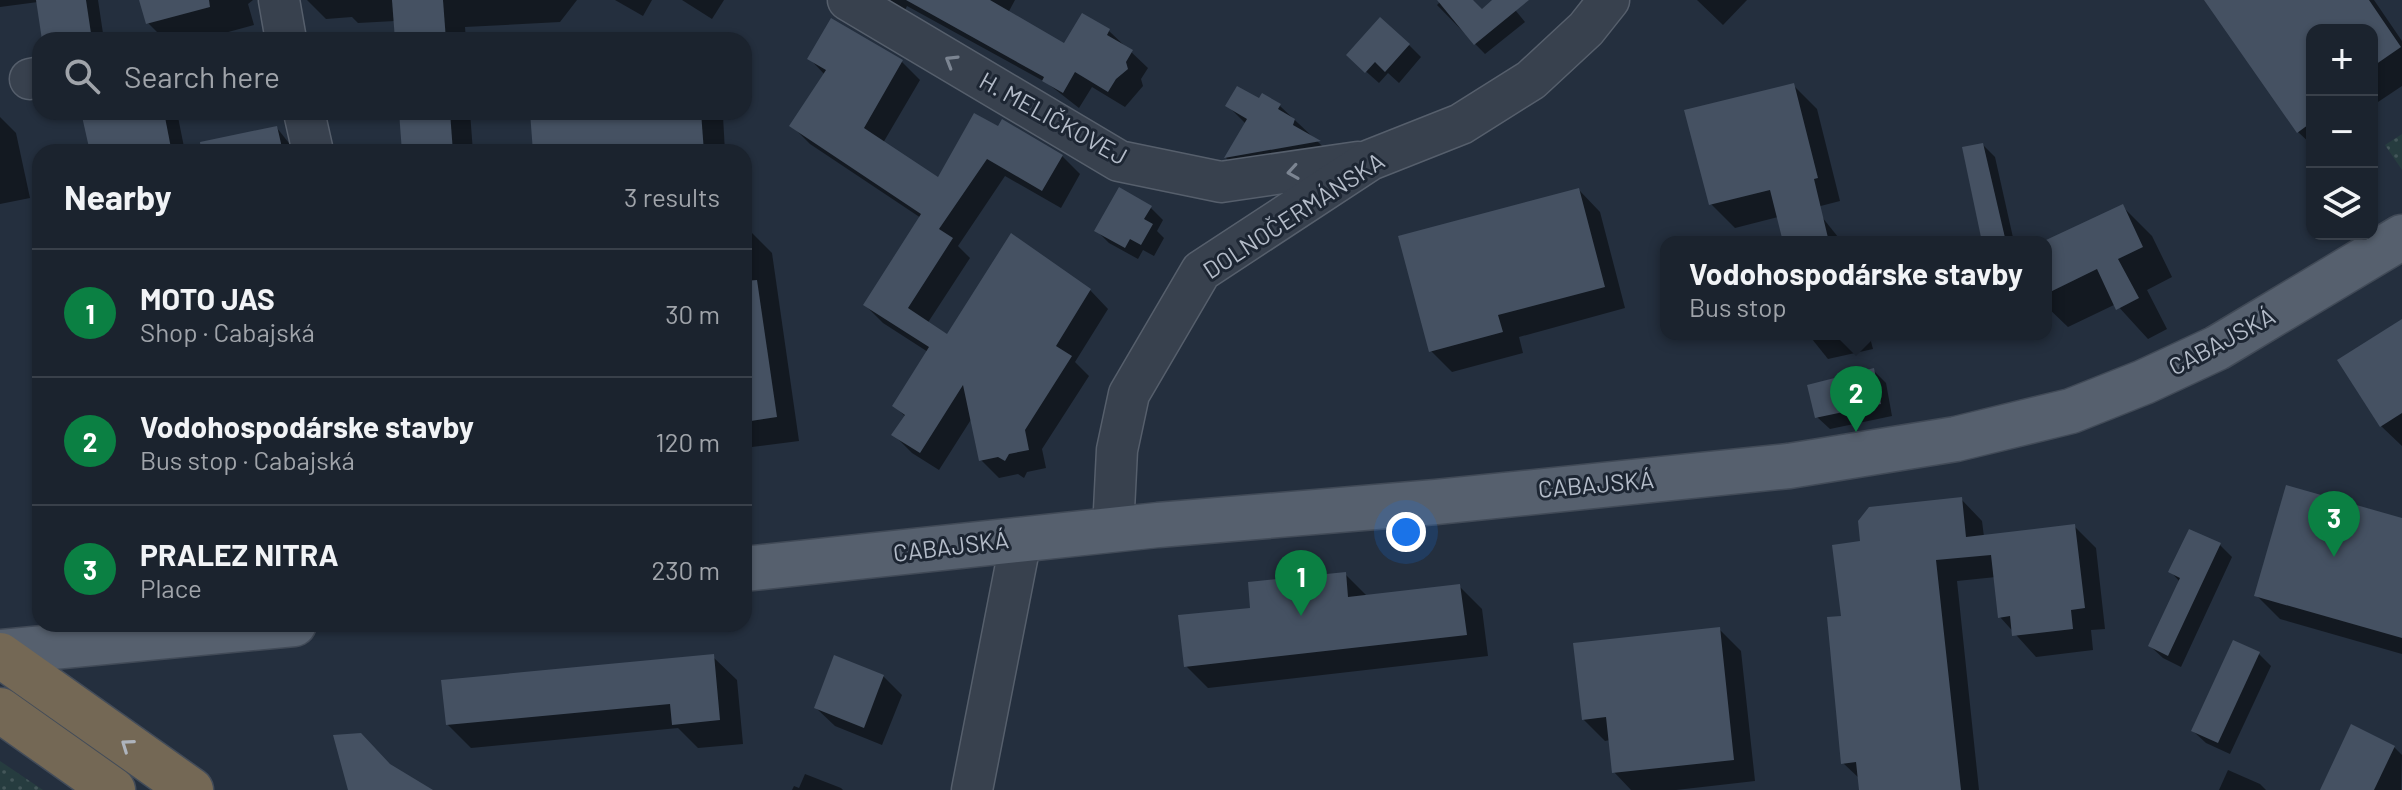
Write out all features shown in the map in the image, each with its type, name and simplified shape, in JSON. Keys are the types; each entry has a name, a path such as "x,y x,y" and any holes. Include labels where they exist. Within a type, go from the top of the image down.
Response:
{"highway":[{"path":"0,654 191,790"},
{"path":"0,710 113,790"}],"main road":[{"name":"CABAJSKÁ","path":"752,568 1021,539 1789,466 2009,428 2107,398 2217,348 2402,237"},
{"path":"0,654 210,632"}],"street":[{"path":"279,0 285,32"},
{"name":"H. MELIČKOVEJ","path":"848,0 1119,161 1221,182 1370,160"},
{"name":"DOLNOČERMÁNSKA","path":"1113,530 1117,450 1129,394 1201,271 1370,160 1461,124 1531,80 1586,29 1609,0"},
{"path":"306,120 311,144"},
{"path":"972,790 1021,539"}],"green space":[{"path":"2402,134 2402,170 2385,145"},
{"path":"0,761 43,790 0,790"}],"building":[{"path":"36,0 86,0 91,32 41,32"},
{"path":"139,0 209,0 210,7 146,24"},
{"path":"392,0 443,0 445,32 394,32"},
{"path":"906,0 990,0 1064,43 1082,13 1110,29 1107,35 1133,50 1126,62 1128,69 1116,79 1108,92 1075,72 1063,93 1042,81 1044,77"},
{"path":"1437,0 1473,0 1482,9 1492,0 1529,0 1474,45"},
{"path":"2204,0 2369,0 2401,47 2378,63 2378,24 2306,24 2306,126 2297,133"},
{"path":"1380,17 1410,44 1385,72 1375,62 1365,73 1346,55"},
{"path":"831,18 903,60 864,128 938,177 974,113 998,126 1002,119 1063,155 1042,191 987,159 939,229 953,238 908,308 947,334 1011,233 1091,289 1056,346 1072,356 1025,430 1029,450 1009,454 1005,461 998,457 979,461 963,385 920,453 891,435 905,415 892,406 929,347 863,305 921,214 789,126 826,70 807,59"},
{"path":"1794,83 1818,178 1814,179 1828,236 1782,236 1770,190 1709,205 1684,110"},
{"path":"1237,86 1259,98 1262,93 1281,104 1278,109 1295,119 1293,125 1321,141 1224,158 1247,119 1225,106"},
{"path":"83,120 166,120 170,144 88,144"},
{"path":"400,120 451,120 452,144 401,144"},
{"path":"531,120 702,120 703,144 532,144"},
{"path":"277,126 281,144 200,144"},
{"path":"1983,143 2005,236 1981,236 1962,147"},
{"path":"1119,187 1152,206 1144,219 1153,224 1141,245 1130,239 1125,248 1094,231"},
{"path":"1579,188 1605,287 1498,315 1503,332 1429,352 1398,236"},
{"path":"2123,204 2143,247 2118,259 2139,298 2116,310 2097,269 2052,291 2052,237"},
{"path":"752,280 757,280 777,417 752,421"},
{"path":"2402,319 2402,413 2380,427 2337,360"},
{"path":"1874,368 1881,404 1815,418 1807,385"},
{"path":"2286,485 2402,518 2402,638 2254,596"},
{"path":"1962,497 1966,537 2075,524 2085,608 2071,610 2073,629 2012,636 2010,616 1998,618 1991,555 1936,560 1961,790 1859,790 1856,762 1841,764 1827,617 1841,616 1832,545 1860,541 1858,521 1869,507"},
{"path":"2189,529 2221,543 2168,656 2148,646 2180,578 2168,572"},
{"path":"1346,572 1348,597 1460,584 1467,635 1184,667 1178,615 1250,608 1248,582"},
{"path":"1720,627 1734,760 1612,773 1606,717 1582,720 1573,643"},
{"path":"2233,640 2260,652 2218,743 2191,731"},
{"path":"714,654 720,720 672,725 670,704 446,725 441,680"},
{"path":"834,655 884,675 864,728 814,708"},
{"path":"2351,724 2395,746 2374,790 2320,790"},
{"path":"361,733 390,764 433,790 348,790 333,735"}],"place":[{"name":"Vodohospodárske stavby","path":"1856,432"},
{"name":"PRALEZ NITRA","path":"2334,557"},
{"name":"MOTO JAS","path":"1301,616"}]}
